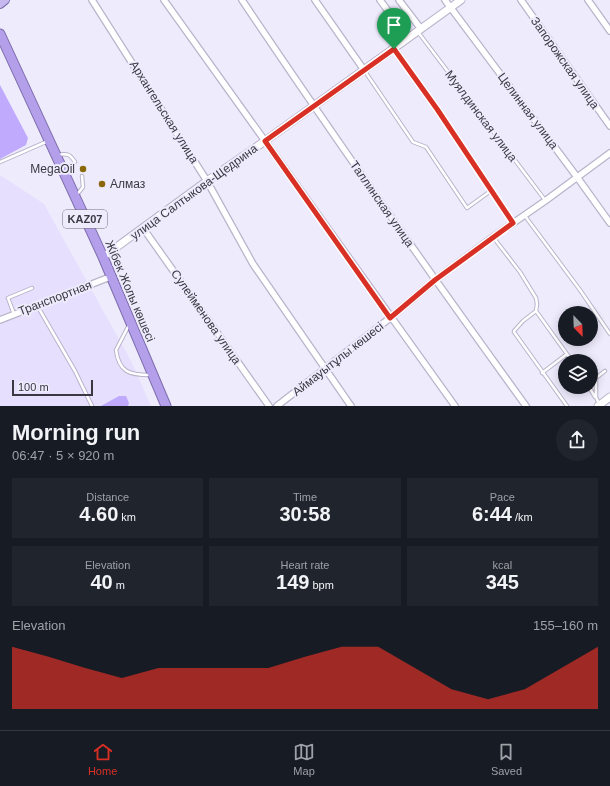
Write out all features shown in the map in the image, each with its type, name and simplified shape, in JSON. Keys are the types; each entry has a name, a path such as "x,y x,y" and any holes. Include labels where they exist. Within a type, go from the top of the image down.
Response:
{"highway":[{"name":"Жібек Жолы көшесі","path":"0,34 103,257 110,277 166,406"}],"main road":[{"path":"0,4 5,0"}],"street":[{"name":"Архангельская улица","path":"92,0 207,181 253,264 351,406"},
{"path":"164,0 454,406"},
{"name":"Таллинская улица","path":"242,0 435,280 526,406"},
{"path":"315,0 364,70"},
{"path":"380,0 408,38"},
{"path":"399,0 419,30"},
{"name":"Целинная улица","path":"445,0 610,222"},
{"name":"улица Салтыкова-Щедрина","path":"103,257 461,0"},
{"name":"Запорожская улица","path":"521,0 610,126"},
{"path":"588,0 610,31"},
{"name":"Аймауытұлы көшесі","path":"277,406 390,318 435,280 610,153"},
{"name":"Сулейменова улица","path":"143,228 269,406"},
{"name":"Транспортная","path":"0,320 110,277"},
{"path":"599,406 610,397"}],"lane":[{"name":"Муялдинская улица","path":"419,30 545,201"},
{"path":"394,49 437,109 513,223"},
{"path":"364,70 413,142 426,146 467,208 492,190"},
{"path":"0,162 48,140"},
{"path":"55,155 66,153 71,156 75,162"},
{"path":"75,198 82,187 82,176"},
{"path":"524,215 580,290 610,334"},
{"path":"493,237 520,272 536,298 536,311 567,354"},
{"path":"14,314 8,298 32,288"},
{"path":"37,305 75,371 92,406"},
{"path":"536,311 523,321 514,332 567,406"},
{"path":"130,323 116,350 119,360 124,370 128,373 134,375 153,375"},
{"path":"542,373 558,361"},
{"path":"596,397 596,378 605,371"},
{"path":"594,394 599,406"}],"shaded area":[{"path":"0,85 28,138 26,145 0,159"},
{"path":"0,175 44,204 131,361 151,406 0,406"},
{"path":"119,396 126,396 129,403 128,406 101,406"}],"place":[{"name":"MegaOil","path":"83,169"},
{"name":"Алмаз","path":"102,184"}],"route":[{"path":"394,49 437,109 513,223 435,280 390,318 265,141 394,49"}]}
